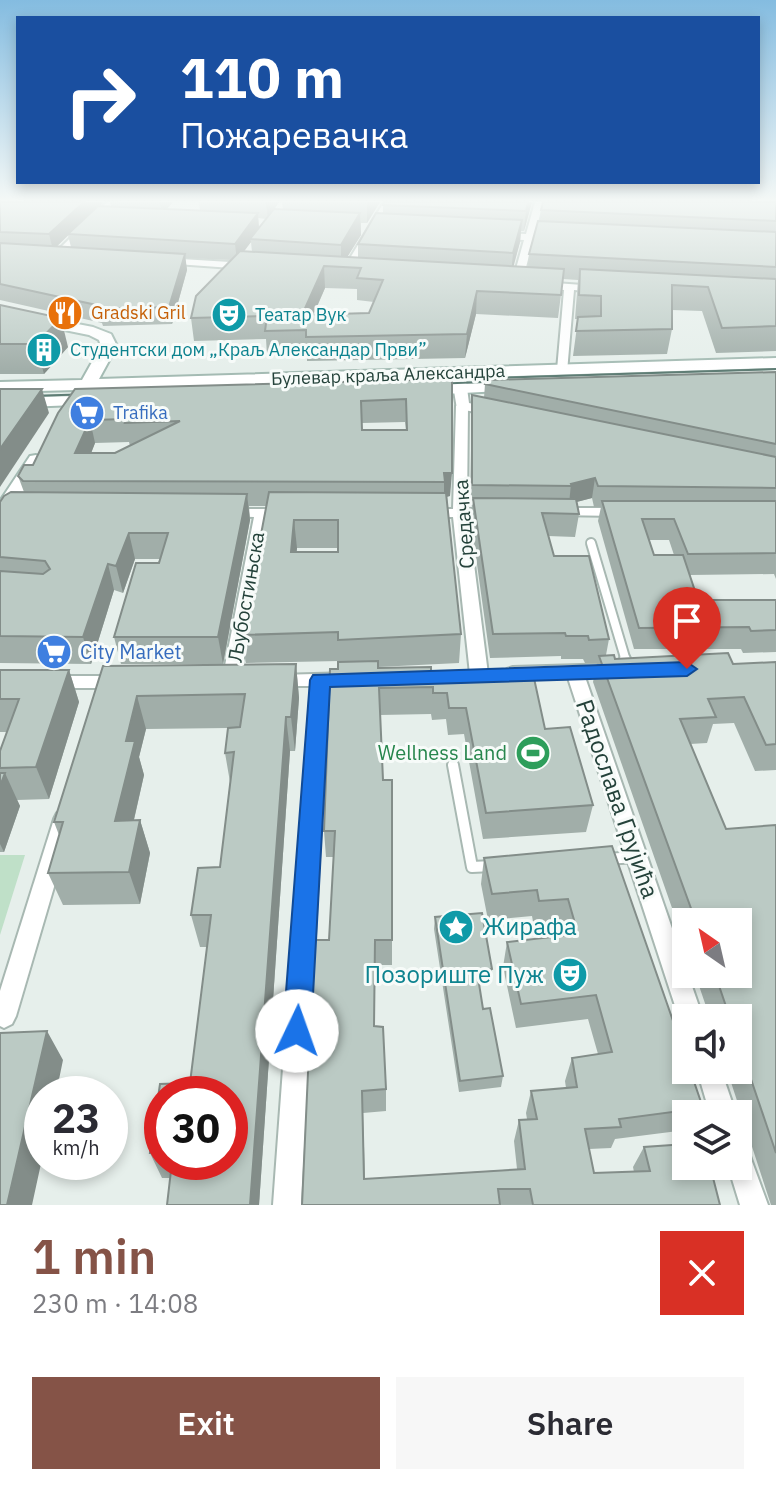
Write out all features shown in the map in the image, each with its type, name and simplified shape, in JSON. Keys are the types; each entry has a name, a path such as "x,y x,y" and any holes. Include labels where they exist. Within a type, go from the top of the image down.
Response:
{"main road":[{"path":"0,313 59,326 81,334 93,346 78,396"},
{"name":"Булевар краља Александра","path":"461,389 563,370 776,363"},
{"name":"Булевар краља Александра","path":"0,403 78,396 461,389 776,378"},
{"name":"Булевар краља Александра","path":"0,387 78,396"},
{"path":"2,513 48,441"}],"street":[{"path":"240,268 247,258"},
{"path":"346,273 356,258"},
{"path":"517,283 525,258"},
{"path":"151,260 240,268 257,266"},
{"path":"331,272 360,274"},
{"path":"502,282 614,289"},
{"path":"563,370 569,287"},
{"path":"461,389 520,418"},
{"name":"Средачка","path":"461,389 460,513 472,674 574,671"},
{"path":"2,513 29,511"},
{"path":"415,513 510,512"},
{"path":"542,512 629,512"},
{"path":"215,513 296,513"},
{"name":"Љубостињска","path":"262,513 238,681 320,680"},
{"path":"574,671 635,670"},
{"name":"Радослава Грујића","path":"574,671 686,1004"},
{"path":"287,1205 320,680 365,678"},
{"path":"30,681 104,689 138,682"},
{"path":"4,1016 69,804"},
{"path":"746,1180 754,1205"}],"lane":[{"path":"591,543 635,670"},
{"path":"453,765 472,867 502,865"},
{"path":"592,859 637,857"}],"green space":[{"path":"0,855 25,855 0,935"}],"building":[{"path":"0,258 184,258 169,307 99,309 101,306 0,284"},
{"path":"233,258 370,258 564,269 561,295 477,291 467,334 306,337 306,330 265,331 267,316 191,318 196,296","holes":["324,266 361,268 357,278 383,280 369,313 302,315"]},
{"path":"609,258 776,258 776,267"},
{"path":"580,269 776,279 776,326 722,328 708,287 672,285 672,329 576,331 578,317 601,316 601,296 579,295"},
{"path":"0,305 61,318 36,344 0,344"},
{"path":"776,372 776,444 485,384 487,380"},
{"path":"452,379 452,473 444,473 445,482 23,481 18,476 24,465 33,465 58,413 75,389","holes":["406,399 407,430 362,430 361,401","127,419 125,423 180,421 115,453 75,453 90,420"]},
{"path":"0,389 42,389 0,449"},
{"path":"472,395 776,457 776,488 598,486 595,478 572,486 472,485"},
{"path":"11,492 247,494 218,637 114,637 136,563 159,563 168,533 129,533 116,566 108,564 83,637 0,636 0,571 43,574 50,569 45,561 0,557 0,502"},
{"path":"269,492 446,493 461,634 338,640 338,632 242,635","holes":["294,520 338,520 338,552 291,552"]},
{"path":"473,498 576,499 579,514 542,513 554,556 589,556 609,639 589,640 588,636 566,636 565,633 493,634"},
{"path":"602,501 776,501 776,553 688,554 674,519 642,519 654,555 683,555 698,600 776,600 776,630 751,631 749,627 639,628"},
{"path":"728,653 733,664 776,662 776,744 766,745 744,697 708,699 716,717 680,719 726,829 776,825 776,1153 752,1082 752,1004 725,1004 720,988 752,988 752,908 691,908 599,656 614,655 615,659"},
{"path":"378,661 378,668 431,667 431,672 532,669 545,729 570,727 593,805 486,813 466,708 449,708 447,693 433,693 433,687 379,688 383,780 392,780 392,940 375,940 374,1026 383,1027 386,1089 362,1091 364,1179 525,1169 519,1120 537,1119 531,1091 577,1087 572,1058 612,1052 596,995 521,1004 507,942 578,934 568,899 539,901 537,890 492,894 484,858 612,846 672,1018 672,1084 695,1084 700,1100 672,1100 672,1112 619,1119 621,1127 585,1129 594,1173 650,1171 644,1147 672,1145 672,1180 714,1180 720,1205 533,1205 530,1189 498,1189 500,1205 302,1205 314,940 329,940 335,831 324,831 330,669 338,669 338,662"},
{"path":"296,664 291,717 286,717 250,1205 167,1205 170,1180 248,1180 248,1076 191,1076 211,915 191,915 198,868 220,867 234,752 225,753 228,728 240,727 245,694 137,696 126,741 135,741 115,821 140,820 129,872 48,873 63,822 54,822 103,666"},
{"path":"0,670 69,670 36,767 0,768 0,751 19,699 0,699"},
{"path":"482,913 492,969 477,971 483,1009 490,1008 503,1076 460,1081 435,917"},
{"path":"47,1031 37,1076 24,1076 24,1131 7,1205 0,1205 0,1033"}],"tram line":[{"path":"496,378 776,369"},
{"path":"432,384 508,381"},
{"path":"0,397 92,394"}],"place":[{"name":"Gradski Gril","path":"65,313"},
{"name":"Театар Вук","path":"229,315"},
{"name":"Студентски дом „Краљ Александар Први”","path":"44,350"},
{"name":"Trafika","path":"87,413"},
{"name":"City Market","path":"54,652"},
{"name":"Wellness Land","path":"533,753"},
{"name":"Жирафа","path":"456,927"},
{"name":"Позориште Пуж","path":"570,975"}],"route":[{"path":"297,1031 320,680 687,669"}]}
